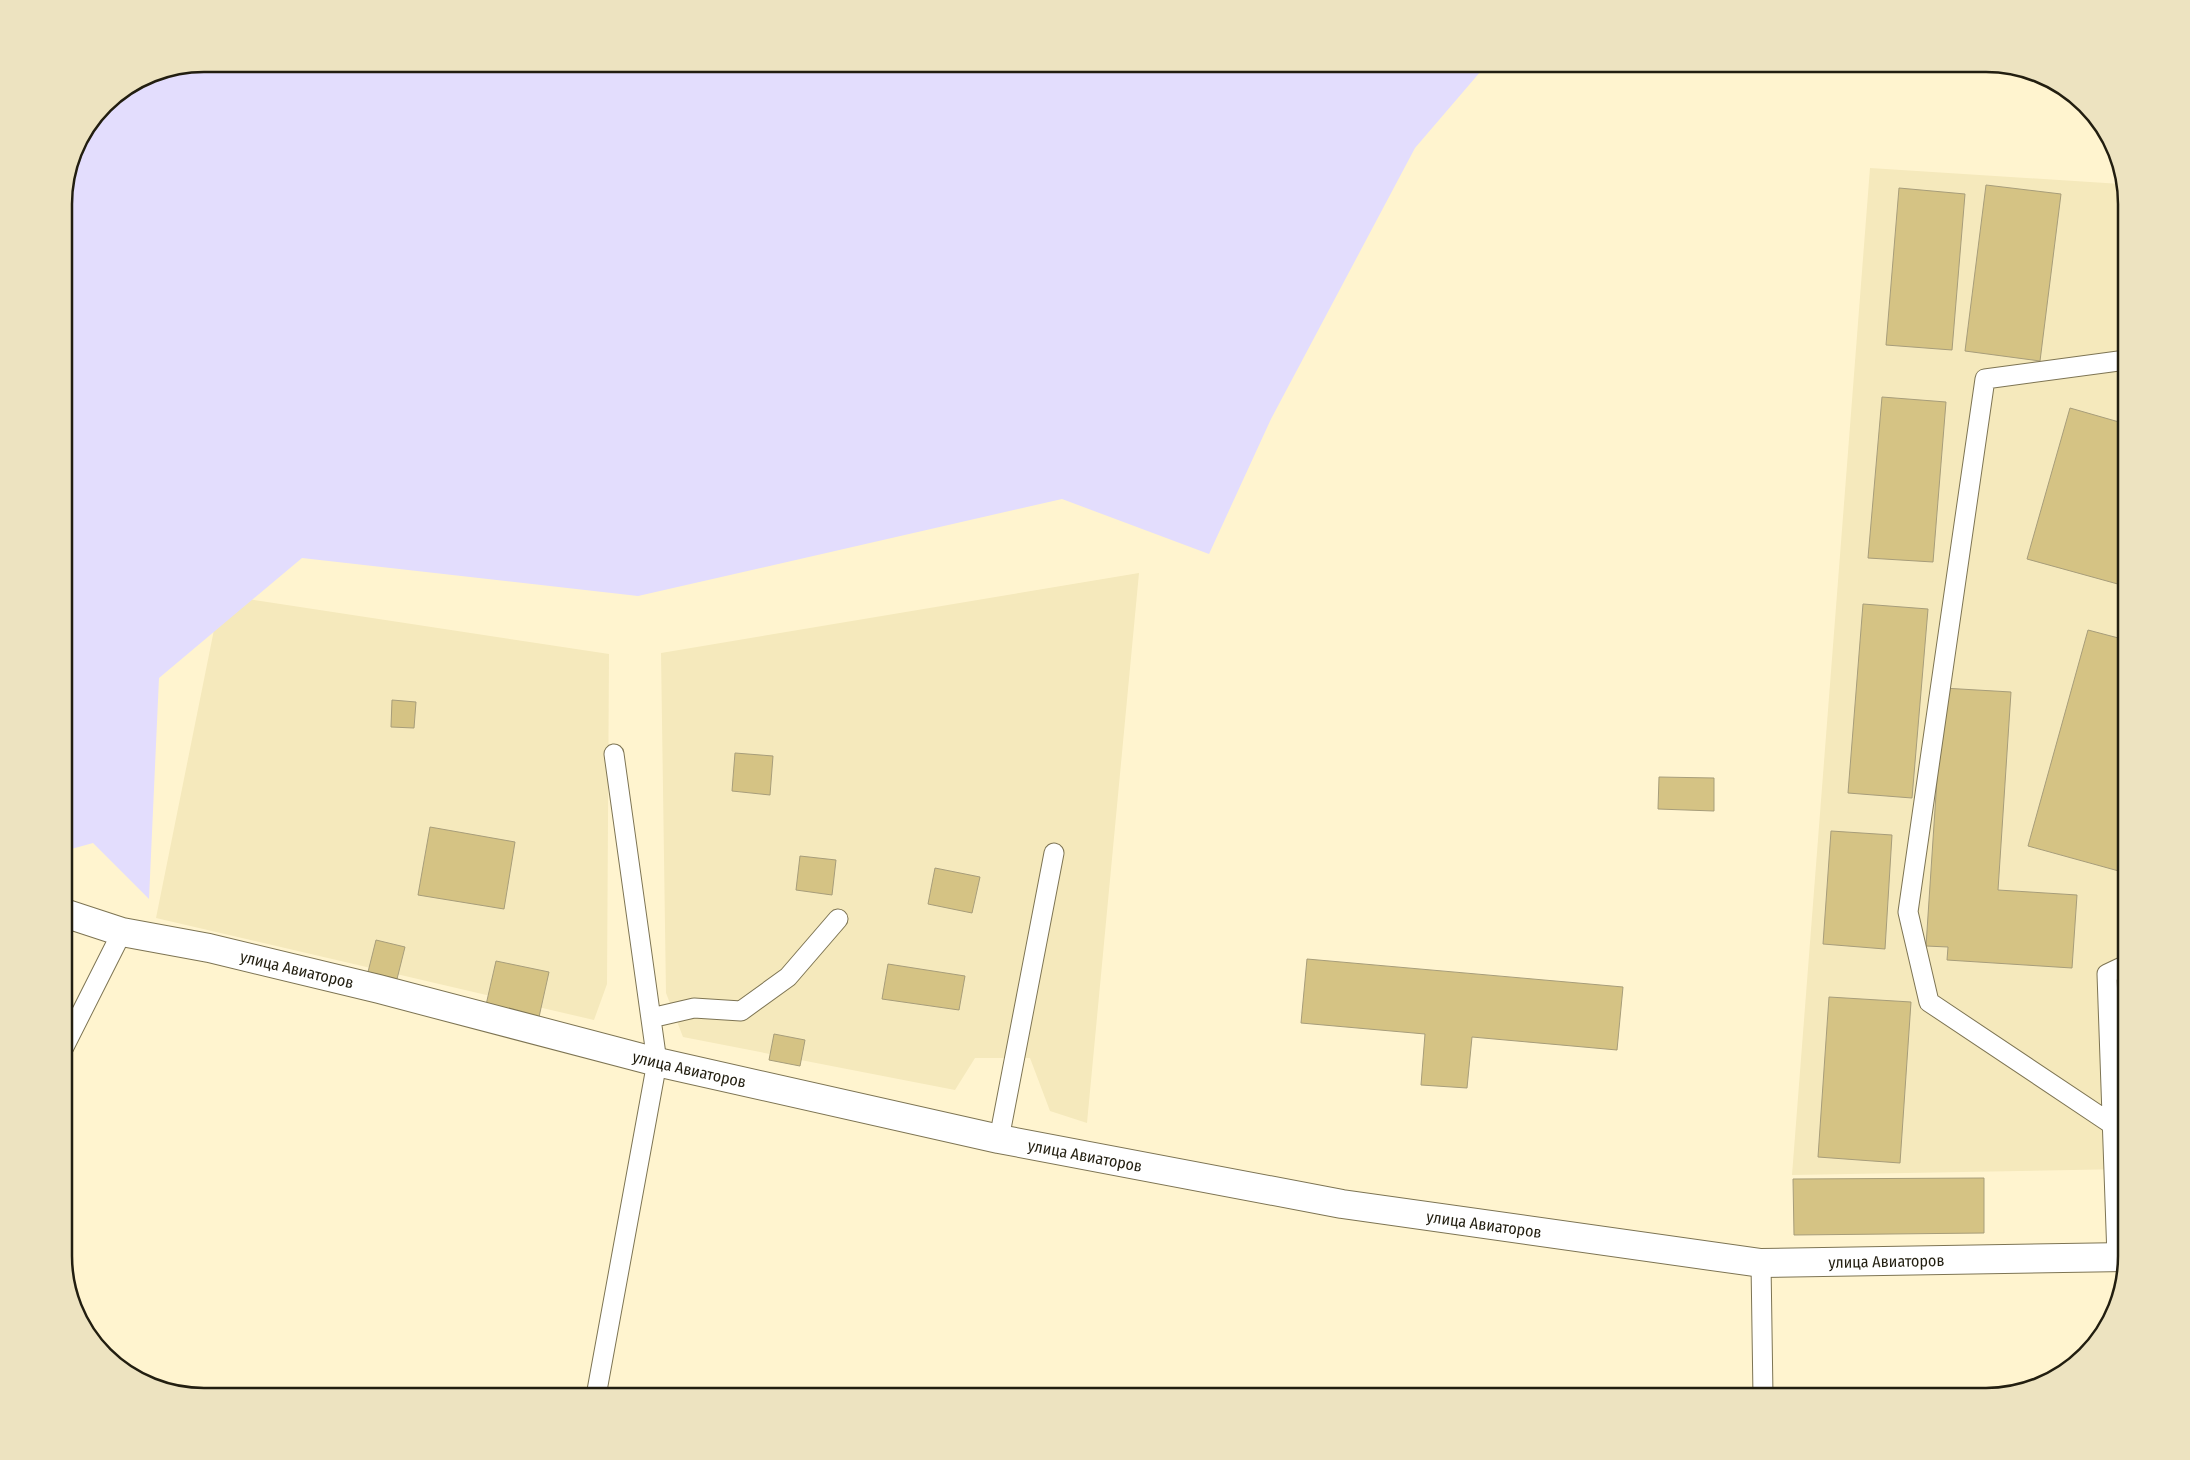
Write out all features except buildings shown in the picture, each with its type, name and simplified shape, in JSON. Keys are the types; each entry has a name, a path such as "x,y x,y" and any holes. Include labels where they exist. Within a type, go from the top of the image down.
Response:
{"street":[{"name":"улица Авиаторов","path":"73,916 122,932 209,948 379,989 657,1062 998,1139 1342,1204 1761,1264 2118,1257"}],"lane":[{"path":"2113,1125 1929,1002 1908,912 1985,378 2118,361"},
{"path":"597,1388 657,1062 614,754"},
{"path":"998,1139 1054,853"},
{"path":"651,1018 694,1008 741,1011 788,977 838,919"},
{"path":"73,1029 122,932"},
{"path":"2118,969 2107,974 2118,1198"},
{"path":"1761,1264 1763,1388"}],"shaded area":[{"path":"204,72 1480,72 1415,148 1271,419 1209,554 1062,499 638,596 302,558 159,678 149,899 93,843 73,849 73,195 77,170 90,138 117,105 138,90 162,79"},
{"path":"1870,168 2115,184 2118,204 2118,1169 1792,1175"},
{"path":"1139,573 1087,1123 1050,1111 1030,1058 975,1058 955,1090 683,1037 666,993 661,653"},
{"path":"221,595 609,654 607,984 594,1020 156,918"}]}
